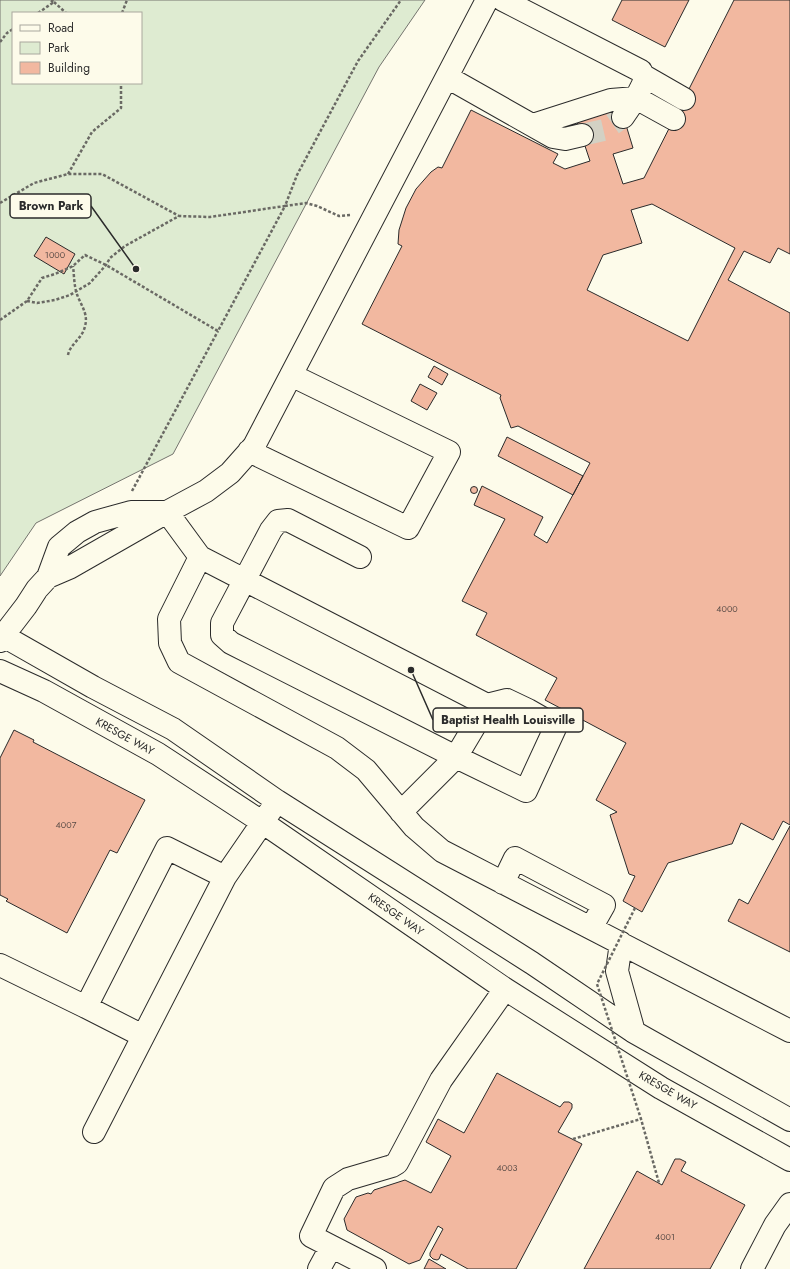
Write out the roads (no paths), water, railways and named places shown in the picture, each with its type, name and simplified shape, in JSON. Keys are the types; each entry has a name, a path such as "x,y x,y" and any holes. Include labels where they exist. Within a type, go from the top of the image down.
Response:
{"street":[{"path":"487,0 254,446 230,473 206,491 69,568 48,577 37,589 26,606 1,637 173,729 277,801 532,963 634,1032 790,1120"},
{"path":"503,0 641,71 644,76 684,98"},
{"path":"624,117 645,80 644,76"},
{"path":"447,77 554,137 565,139 582,135"},
{"path":"533,125 611,100 636,98 674,119"},
{"path":"249,451 408,528 449,452 291,375"},
{"path":"167,512 200,557 245,580 487,705 508,700 556,726 526,791 231,643 222,635 222,623 245,580 271,530 278,521 288,520 360,557"},
{"path":"200,557 169,620 170,643 179,662 337,748 366,770 414,828 442,851 503,882 515,858 604,905 591,928 790,1032"},
{"name":"KRESGE WAY","path":"0,671 44,691 158,754 262,822 505,989 661,1088 790,1160"},
{"path":"401,812 456,757 487,705"},
{"path":"94,1132 225,877 277,801"},
{"path":"86,1007 167,848 225,877"},
{"path":"621,944 617,970 634,1032"},
{"path":"0,965 143,1036"},
{"path":"375,1269 311,1236 334,1188 348,1179 392,1166 397,1163 441,1080 505,989"},
{"path":"750,1267 782,1229 790,1204"},
{"path":"319,1269 331,1247"}],"tunnel":[{"path":"582,135 604,130 623,117"}],"place":[{"name":"Brown Park","path":"136,269"},
{"name":"Baptist Health Louisville","path":"411,670"}]}
